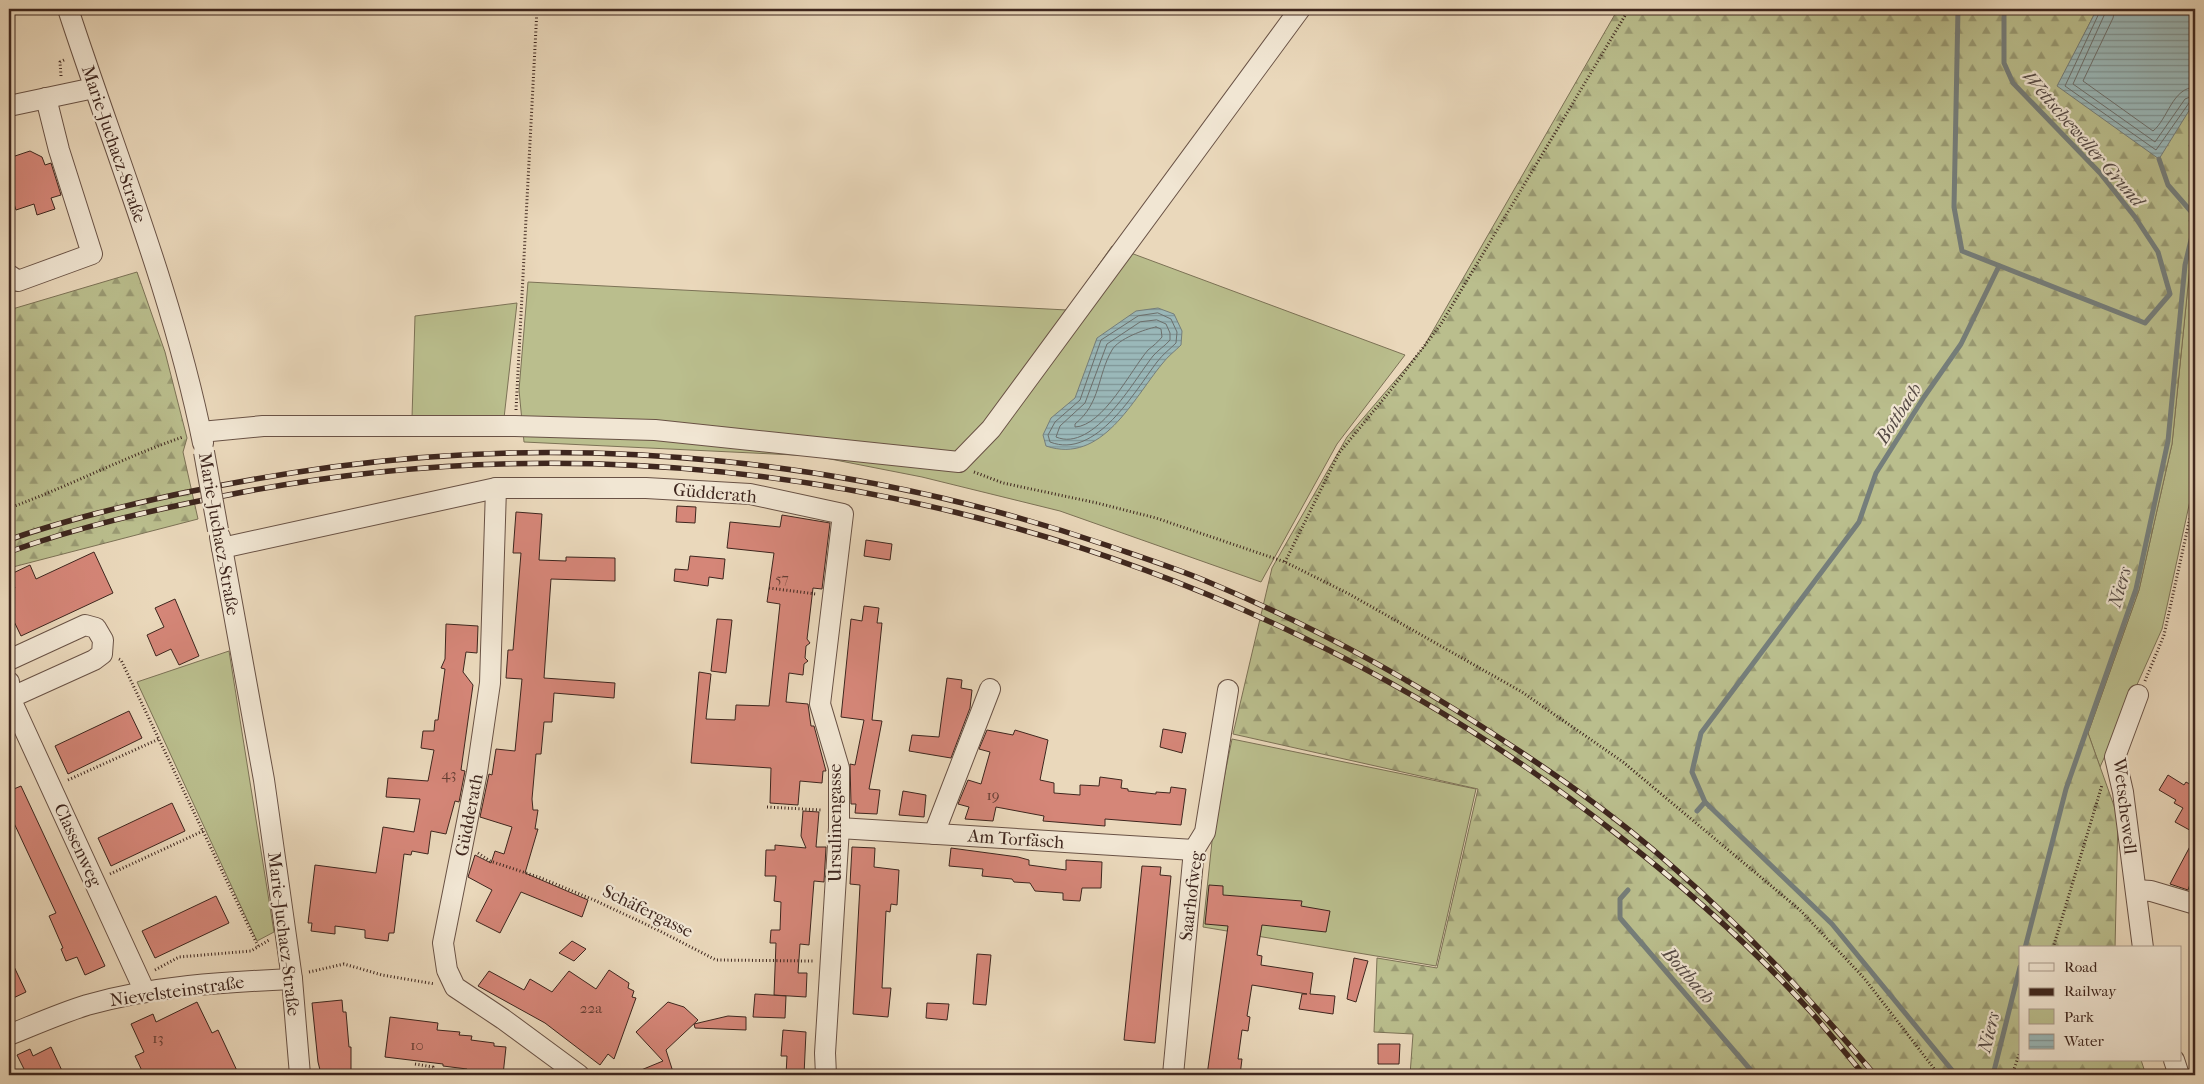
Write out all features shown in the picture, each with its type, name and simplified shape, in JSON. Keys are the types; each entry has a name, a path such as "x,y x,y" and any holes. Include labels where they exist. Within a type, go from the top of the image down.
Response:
{"street":[{"name":"Marie-Juchacz-Straße","path":"68,9 94,88 123,164 184,355 204,452 264,780 292,979 300,1075"},
{"path":"200,432 263,426 515,426 655,430 959,462 991,428 1300,9"},
{"path":"9,106 94,88"},
{"path":"9,275 18,281 92,254 59,150 46,98"},
{"name":"Güdderath","path":"220,539 496,488 646,488 750,494 843,514"},
{"name":"Güdderath","path":"455,987 447,970 443,943 477,772 490,684 496,488"},
{"name":"Ursulinengasse","path":"826,1075 825,1053 839,820 839,768 820,704 843,514"},
{"path":"9,660 85,625 96,628 103,640 102,654"},
{"name":"Classenweg","path":"102,654 10,690 51,788 142,985"},
{"path":"934,834 990,689"},
{"name":"Saarhofweg","path":"1173,1075 1194,850 1205,832 1228,690"},
{"name":"Wetschewell","path":"2138,695 2115,757 2123,792 2143,946"},
{"name":"Am Torfäsch","path":"839,820 934,834 1194,850"},
{"path":"2136,890 2151,892 2195,904"},
{"name":"Nievelsteinstraße","path":"9,1035 142,985 292,979"},
{"path":"455,987 503,1019 579,1075"},
{"path":"2175,1062 2179,1075"}],"path":[{"path":"515,426 537,9"},
{"path":"1285,562 1339,453 1390,391 1441,324 1629,9"},
{"path":"9,508 51,493 156,446 200,432"},
{"path":"959,462 980,476 995,481 1156,518 1285,562 1349,594 1522,692 1636,773 1800,910 1864,978 1939,1075"},
{"path":"2138,695 2164,635 2195,495"},
{"path":"769,588 833,596"},
{"path":"102,654 121,660 258,946"},
{"path":"51,788 159,738"},
{"path":"2054,946 2097,800 2115,757"},
{"path":"767,807 839,820"},
{"path":"94,882 203,831"},
{"name":"Schäfergasse","path":"463,843 490,861 541,878 594,900 656,928 716,960 831,962"},
{"path":"142,985 179,957 251,950 285,932"},
{"path":"292,979 321,968 344,964 382,976 455,987"},
{"path":"2012,1075 2019,1055"},
{"path":"415,1064 433,1067 432,1075"}],"green space":[{"path":"1618,9 2097,9 2058,86 2194,105 2195,101 2195,245 2190,266 2172,444 2139,590 2088,733 2118,817 2115,946 2019,946 2019,1062 2142,1062 2146,1075 1410,1075 1413,1034 1374,1032 1377,958 1437,968 1478,789 1233,734 1272,568 1347,437 1423,348"},
{"path":"2195,245 2195,478 2162,629 2100,767 2088,733 2139,590 2172,444 2190,266"},
{"path":"1112,246 1405,355 1337,444 1261,582 1060,511 922,477 815,456 524,442 519,390 528,282 1067,310"},
{"path":"137,272 165,352 187,438 183,452 198,519 9,568 9,310"},
{"path":"517,303 504,418 412,418 415,316"},
{"path":"229,651 274,932 257,941 137,682"},
{"path":"1232,739 1476,789 1436,966 1203,927 1213,832"}],"water":[{"path":"2097,9 2195,9 2195,101 2159,159 2057,86"},
{"path":"1158,308 1174,314 1182,331 1181,345 1164,361 1127,410 1100,438 1084,446 1066,449 1046,446 1043,435 1051,418 1075,398 1097,338 1136,311"}],"building":[{"path":"30,151 42,157 45,165 51,163 61,195 51,198 55,209 37,215 34,204 16,210 9,188 9,158"},
{"path":"677,506 696,507 695,523 676,522"},
{"path":"516,512 542,514 539,560 566,561 566,557 615,558 615,581 551,579 544,678 615,683 614,698 554,693 552,722 544,722 541,754 536,754 532,799 533,810 538,810 535,829 538,829 525,873 588,900 582,917 521,892 500,933 476,921 492,890 468,877 475,855 491,863 495,851 504,854 512,827 480,817 489,774 492,775 496,749 515,751 522,679 506,678 508,650 513,650 521,553 513,553"},
{"path":"782,515 830,523 822,589 813,588 807,639 810,643 806,646 805,658 808,661 804,664 803,675 789,673 786,702 808,704 811,726 814,726 826,771 823,771 822,783 800,781 798,805 770,803 771,768 691,763 699,672 711,674 706,719 735,720 736,705 769,706 780,604 767,602 774,553 727,548 730,522 780,527"},
{"path":"866,540 892,544 890,560 864,556"},
{"path":"94,552 113,593 21,636 9,611 9,592 15,588 9,575 30,565 36,579"},
{"path":"690,556 725,559 723,579 709,577 708,586 674,581 675,569 688,570"},
{"path":"175,599 199,656 179,665 171,649 156,656 147,635 164,627 155,608"},
{"path":"864,606 879,608 877,623 882,623 872,720 882,721 869,789 880,790 877,814 855,813 856,804 851,804 850,764 855,765 864,720 841,717 851,619 862,621"},
{"path":"717,619 732,620 726,673 711,671"},
{"path":"446,624 478,626 477,653 466,652 463,672 473,685 461,770 465,771 459,802 455,801 446,834 431,831 428,854 412,851 411,855 404,854 394,933 389,933 388,941 365,938 365,930 335,926 335,934 311,931 312,923 308,923 315,865 376,873 383,827 414,832 420,799 386,797 388,778 428,781 434,750 421,748 423,731 434,731 435,720 438,720 445,669 441,668 445,659"},
{"path":"947,678 962,680 961,688 972,690 970,708 951,758 909,751 912,735 939,737"},
{"path":"129,711 142,738 68,774 55,746"},
{"path":"1163,729 1186,733 1182,753 1160,747"},
{"path":"987,730 1013,735 1015,730 1048,740 1040,780 1054,783 1054,793 1080,795 1080,785 1099,786 1100,777 1122,780 1121,788 1128,789 1128,791 1156,794 1156,792 1170,793 1171,787 1186,789 1181,825 1105,819 1105,826 1043,821 1044,816 996,807 993,821 965,819 969,807 958,804 968,780 981,784 990,752 979,749"},
{"path":"2168,775 2184,785 2186,782 2195,787 2195,833 2175,822 2183,808 2174,803 2176,800 2159,790"},
{"path":"21,786 105,966 85,975 77,957 66,961 61,949 63,948 49,916 56,913 13,821 9,822 9,791"},
{"path":"903,791 926,795 924,817 899,815"},
{"path":"172,803 185,831 111,866 98,838"},
{"path":"803,811 819,812 816,847 826,847 824,882 814,881 809,945 800,944 798,973 807,973 806,997 774,995 776,943 770,943 771,930 780,930 781,902 774,901 776,876 765,876 766,850 775,850 775,845 806,848 801,836"},
{"path":"2195,837 2195,887 2190,884 2188,890 2170,884"},
{"path":"852,847 875,848 874,867 899,870 897,905 891,904 890,912 886,911 882,988 891,988 888,1017 853,1014 860,885 850,884"},
{"path":"951,848 1018,857 1029,860 1029,865 1066,870 1066,860 1102,862 1101,888 1082,888 1080,901 1063,900 1063,893 1035,891 1030,883 982,876 983,869 949,866"},
{"path":"1142,866 1161,867 1160,875 1171,876 1155,1043 1124,1040"},
{"path":"1209,885 1223,886 1223,895 1302,901 1301,906 1330,911 1326,932 1262,925 1257,955 1262,956 1261,965 1313,973 1310,994 1335,996 1333,1014 1299,1009 1302,994 1307,994 1252,985 1247,1016 1250,1017 1248,1031 1242,1030 1238,1059 1242,1059 1240,1075 1207,1075 1228,926 1205,924"},
{"path":"216,896 229,923 155,958 142,931"},
{"path":"572,941 586,949 574,961 559,953"},
{"path":"977,954 991,955 986,1005 973,1004"},
{"path":"9,956 26,992 9,1000"},
{"path":"1354,958 1368,961 1356,1002 1347,999"},
{"path":"609,970 629,983 628,988 634,991 632,997 636,998 614,1059 608,1054 600,1065 545,1023 478,986 489,971 524,990 530,979 552,992 569,971 596,989"},
{"path":"755,994 786,996 785,1018 753,1017"},
{"path":"342,1000 343,1012 346,1012 349,1047 351,1047 351,1075 323,1075 321,1074 318,1062 312,1003"},
{"path":"197,1002 212,1033 218,1030 239,1075 144,1075 135,1056 144,1052 131,1024 153,1014 156,1022"},
{"path":"668,1002 684,1007 698,1020 666,1050 674,1075 629,1075 663,1061 636,1032"},
{"path":"927,1003 949,1004 947,1020 926,1018"},
{"path":"728,1016 746,1017 746,1030 695,1028 694,1024"},
{"path":"390,1017 438,1023 437,1030 460,1032 459,1035 472,1036 471,1040 494,1043 494,1046 506,1047 503,1075 466,1073 467,1069 443,1066 443,1064 385,1057"},
{"path":"783,1030 806,1032 804,1075 786,1075 787,1056 781,1056"},
{"path":"1378,1044 1400,1044 1399,1064 1378,1064"},
{"path":"51,1047 64,1075 27,1075 17,1055 30,1049 33,1056"}],"waterway":[{"name":"Wettscheweller Grund","path":"1958,9 1954,207 1962,251 2145,323 2170,294 2158,252 2135,217 2100,173 2013,83 2004,63 2004,9"},
{"path":"2159,159 2168,185 2195,216"},
{"name":"Niers","path":"2026,946 2066,789 2136,589 2168,441 2185,265 2195,223"},
{"name":"Bottbach","path":"1697,811 1705,802 1692,772 1701,733 1859,522 1876,473 1924,397 1961,344 1999,266"},
{"path":"1705,802 1832,924 1956,1075"},
{"name":"Bottbach","path":"1628,890 1620,899 1620,918 1755,1075"},
{"name":"Niers","path":"1993,1075 2019,971"}],"railway":[{"path":"9,540 53,525 98,513 185,493 273,476 332,467 430,457 528,453 627,454 725,462 823,474 920,493 1015,517 1170,567 1242,596 1381,666 1506,742 1604,810 1651,847 1700,891 1778,967 1828,1020 1875,1075"},
{"path":"9,552 90,526 228,495 411,469 594,464 777,479 957,513 1133,566 1302,637 1463,726 1614,832 1691,895 1765,964 1818,1020 1864,1075"}]}
